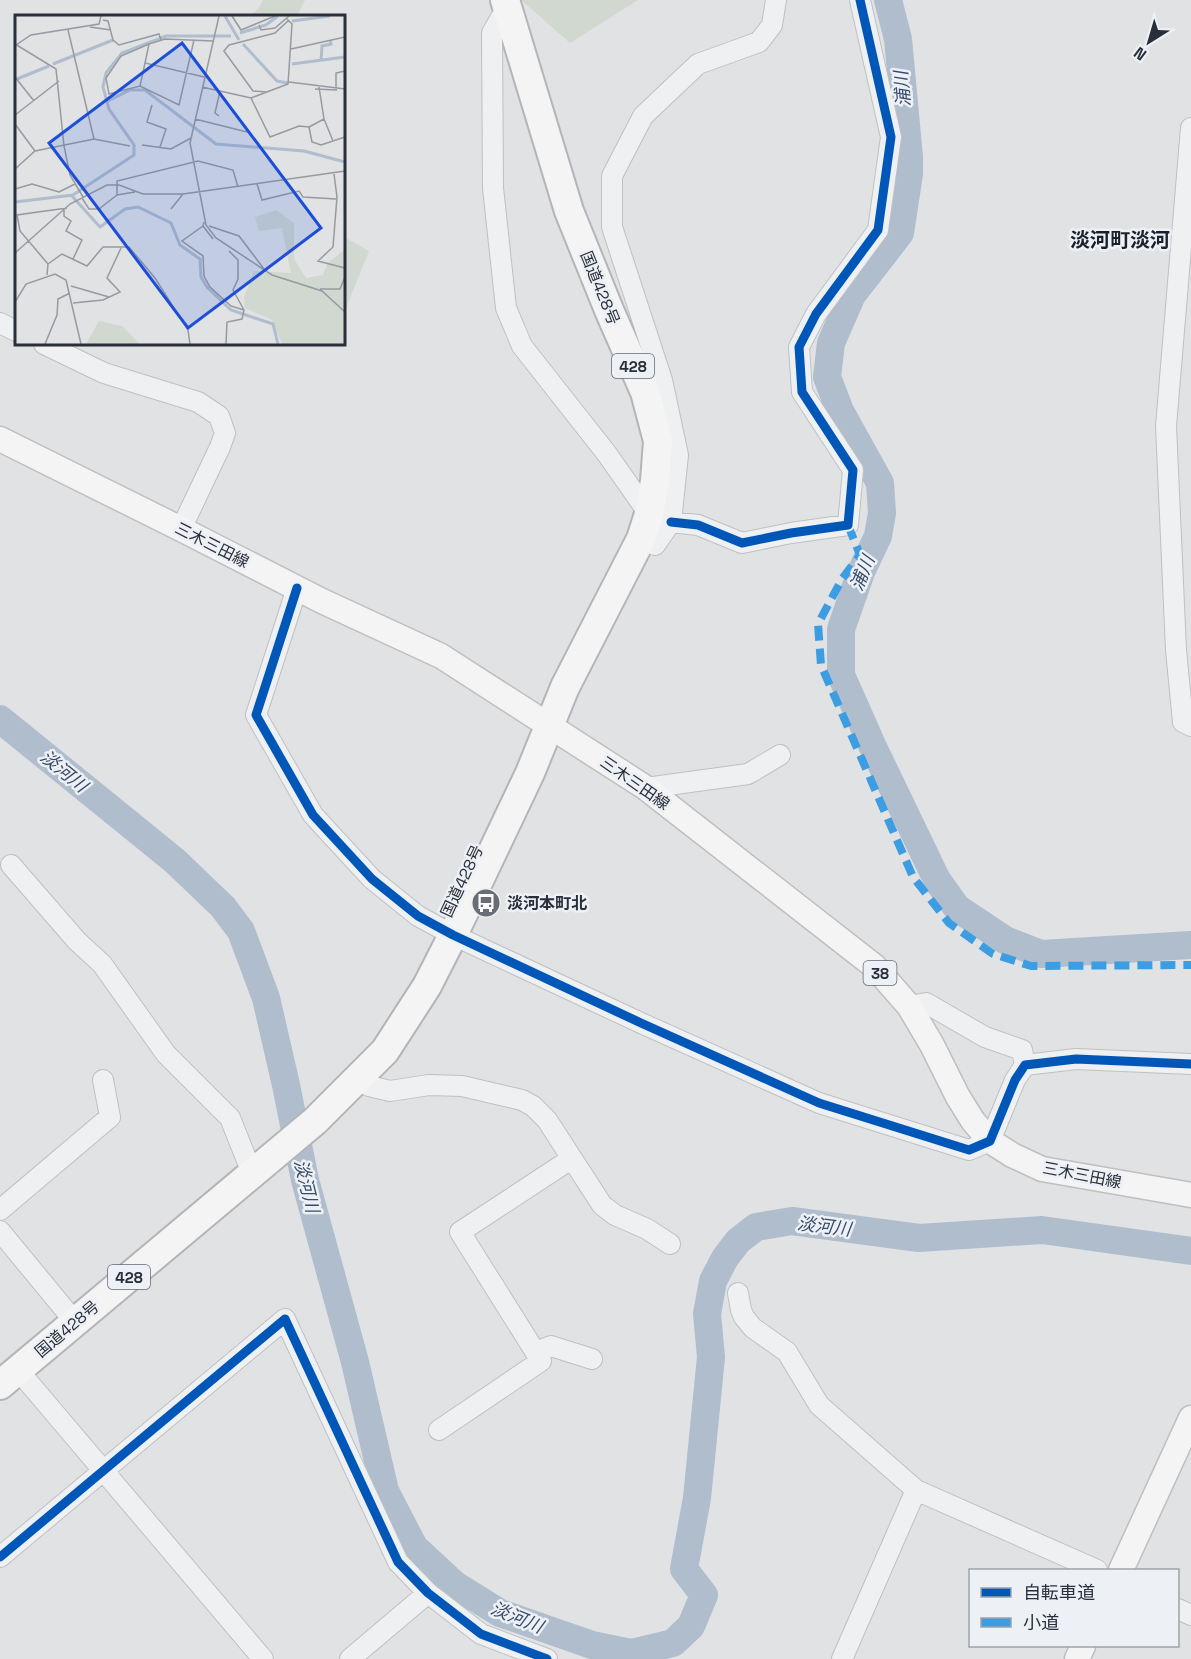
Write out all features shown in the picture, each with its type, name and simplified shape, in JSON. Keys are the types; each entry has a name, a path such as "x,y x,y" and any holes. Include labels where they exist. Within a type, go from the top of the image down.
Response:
{"highway":[{"name":"国道428号","path":"9,1377 315,1121 385,1051 427,986 453,935 550,727 565,687 653,525 658,441 647,402 569,211 506,3"}],"main road":[{"name":"三木三田線","path":"0,439 297,588 441,656 646,788 874,966 909,1006 973,1121 990,1141 1012,1155 1042,1169 1191,1195"},
{"path":"1121,1569 1191,1418"}],"street":[{"path":"653,525 678,454 662,380 612,227 612,176 644,116 698,64 759,42 772,25 776,0"},
{"path":"653,525 698,525 742,543 848,525 853,470 802,392 799,347 816,314 878,230 891,137 860,0"},
{"path":"506,3 492,33 493,188 506,308 522,346 607,454 653,525"},
{"path":"1191,128 1166,426 1176,650 1183,722 1191,726"},
{"path":"0,322 15,330"},
{"path":"46,345 104,373 198,402 219,416 225,433 181,529"},
{"path":"297,588 256,715 313,816 372,879 418,916 453,935 641,1023 819,1103 969,1150 990,1141 1015,1080 1025,1065 1022,1050 985,1037 926,1003 909,1006"},
{"path":"646,788 748,774 780,755"},
{"path":"11,865 77,942 102,964 166,1054 230,1118 255,1171"},
{"path":"1025,1065 1076,1059 1191,1064"},
{"path":"358,1079 369,1086 390,1092 429,1085 462,1086 522,1100 533,1106 547,1120 602,1205 615,1215 670,1244"},
{"path":"0,1210 110,1117 103,1080"},
{"path":"439,1430 541,1361 460,1232 571,1159"},
{"path":"0,1231 75,1322"},
{"path":"738,1293 744,1317 753,1328 788,1352 819,1405 915,1490 1095,1569"},
{"path":"0,1557 285,1319 398,1562 428,1593 481,1634 547,1659"},
{"path":"535,1352 551,1346 592,1359"},
{"path":"9,1377 103,1471 263,1659"},
{"path":"842,1659 915,1490"},
{"path":"350,1659 428,1593"}],"shaded area":[{"path":"263,0 305,0 298,15 251,15"},
{"path":"521,0 638,0 570,43"},
{"path":"345,238 369,251 345,311"}],"waterway":[{"name":"浦川","path":"888,0 898,39 909,157 909,174 900,233 852,295 831,343 827,377 840,411 880,483 882,513 878,536 861,572 841,629 841,675 937,880 957,908 1005,940 1041,954 1191,945"},
{"name":"淡河川","path":"0,719 175,861 223,907 241,931 266,998 305,1180 355,1362 385,1491 414,1547 455,1585 500,1613 592,1645 631,1653 673,1643 691,1626 704,1595 684,1569 697,1498 711,1357 707,1314 713,1281 725,1258 738,1241 756,1227 792,1221 919,1238 1042,1230 1191,1251"}],"marked path":[{"path":"848,525 860,555 842,579 818,624 821,665 913,877 949,923 993,954 1031,966 1191,965"}],"cycle path":[{"path":"671,522 698,525 742,543 848,525 853,470 802,392 799,347 816,314 878,230 891,137 860,0"},
{"path":"297,588 256,715 313,815 372,879 418,916 453,935 819,1103 969,1150 990,1141 1015,1080 1025,1065 1076,1059 1191,1064"},
{"path":"0,1557 285,1319 398,1562 428,1593 481,1634 547,1659"}],"place":[{"name":"淡河本町北","path":"486,903"}],"district":[{"name":"淡河町淡河","path":"1120,240"}]}
